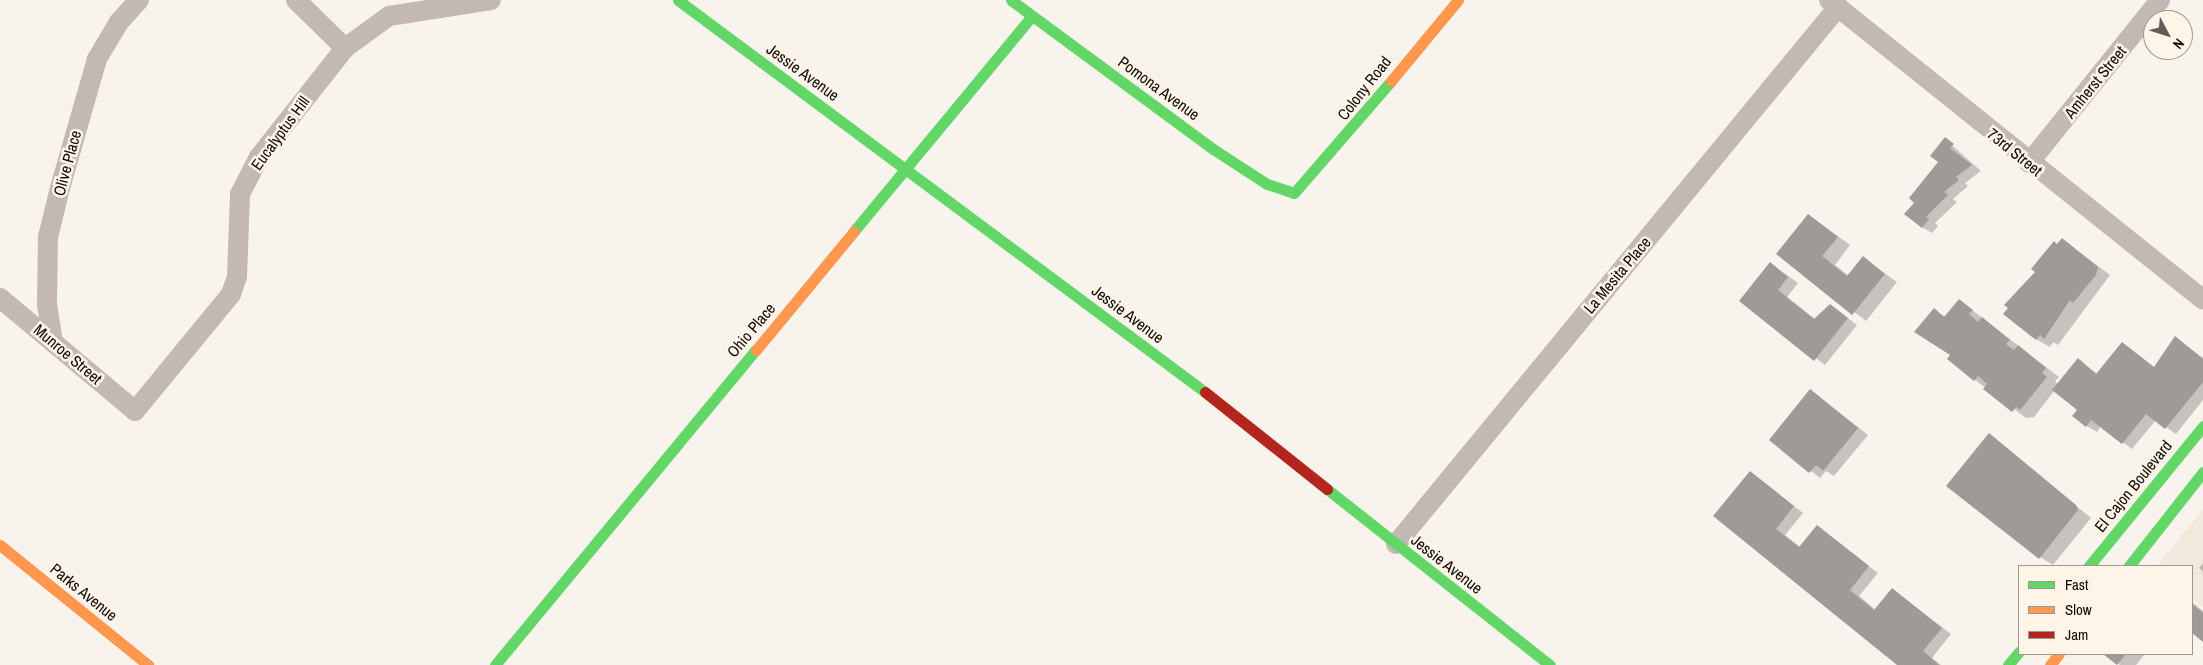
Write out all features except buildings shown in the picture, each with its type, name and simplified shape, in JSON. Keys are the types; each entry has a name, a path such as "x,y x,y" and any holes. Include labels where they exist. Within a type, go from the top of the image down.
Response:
{"street":[{"name":"Olive Place","path":"53,342 46,305 48,237 60,188 97,59 119,22 139,0"},
{"path":"296,0 345,48"},
{"name":"Eucalyptus Hill","path":"135,411 230,294 237,277 240,194 259,156 345,48 389,16 491,0"},
{"name":"Jessie Avenue","path":"678,0 1132,336 1550,665"},
{"name":"Pomona Avenue","path":"1010,0 1213,149 1267,184 1294,193"},
{"name":"Amherst Street","path":"2029,163 2160,0"},
{"name":"Colony Road","path":"1294,193 1330,155 1451,3"},
{"name":"73rd Street","path":"1833,3 2029,163 2203,300"},
{"name":"La Mesita Place","path":"1396,544 1833,3"},
{"name":"Ohio Place","path":"495,665 1032,16"},
{"name":"Munroe Street","path":"0,298 135,411"},
{"name":"El Cajon Boulevard","path":"2090,565 2203,426"},
{"path":"2130,565 2203,472"},
{"name":"Parks Avenue","path":"0,544 148,665"},
{"path":"2008,665 2018,653"},
{"path":"2050,665 2058,655"},
{"path":"2060,655 2073,665"}],"shaded area":[{"path":"2203,509 2203,607 2193,599 2193,565 2158,565"}],"traffic: fast":[{"path":"678,0 1205,392"},
{"path":"1011,0 1213,149 1267,184 1294,193 1391,81"},
{"path":"854,231 1032,16"},
{"path":"495,665 756,350"},
{"path":"2090,565 2203,426"},
{"path":"2130,565 2203,472"},
{"path":"1327,489 1550,665"},
{"path":"2008,665 2018,653"}],"traffic: slow":[{"path":"1391,81 1458,0"},
{"path":"756,350 854,231"},
{"path":"0,545 148,665"},
{"path":"2050,665 2058,655"}],"traffic: jam":[{"path":"1205,392 1327,489"}]}
